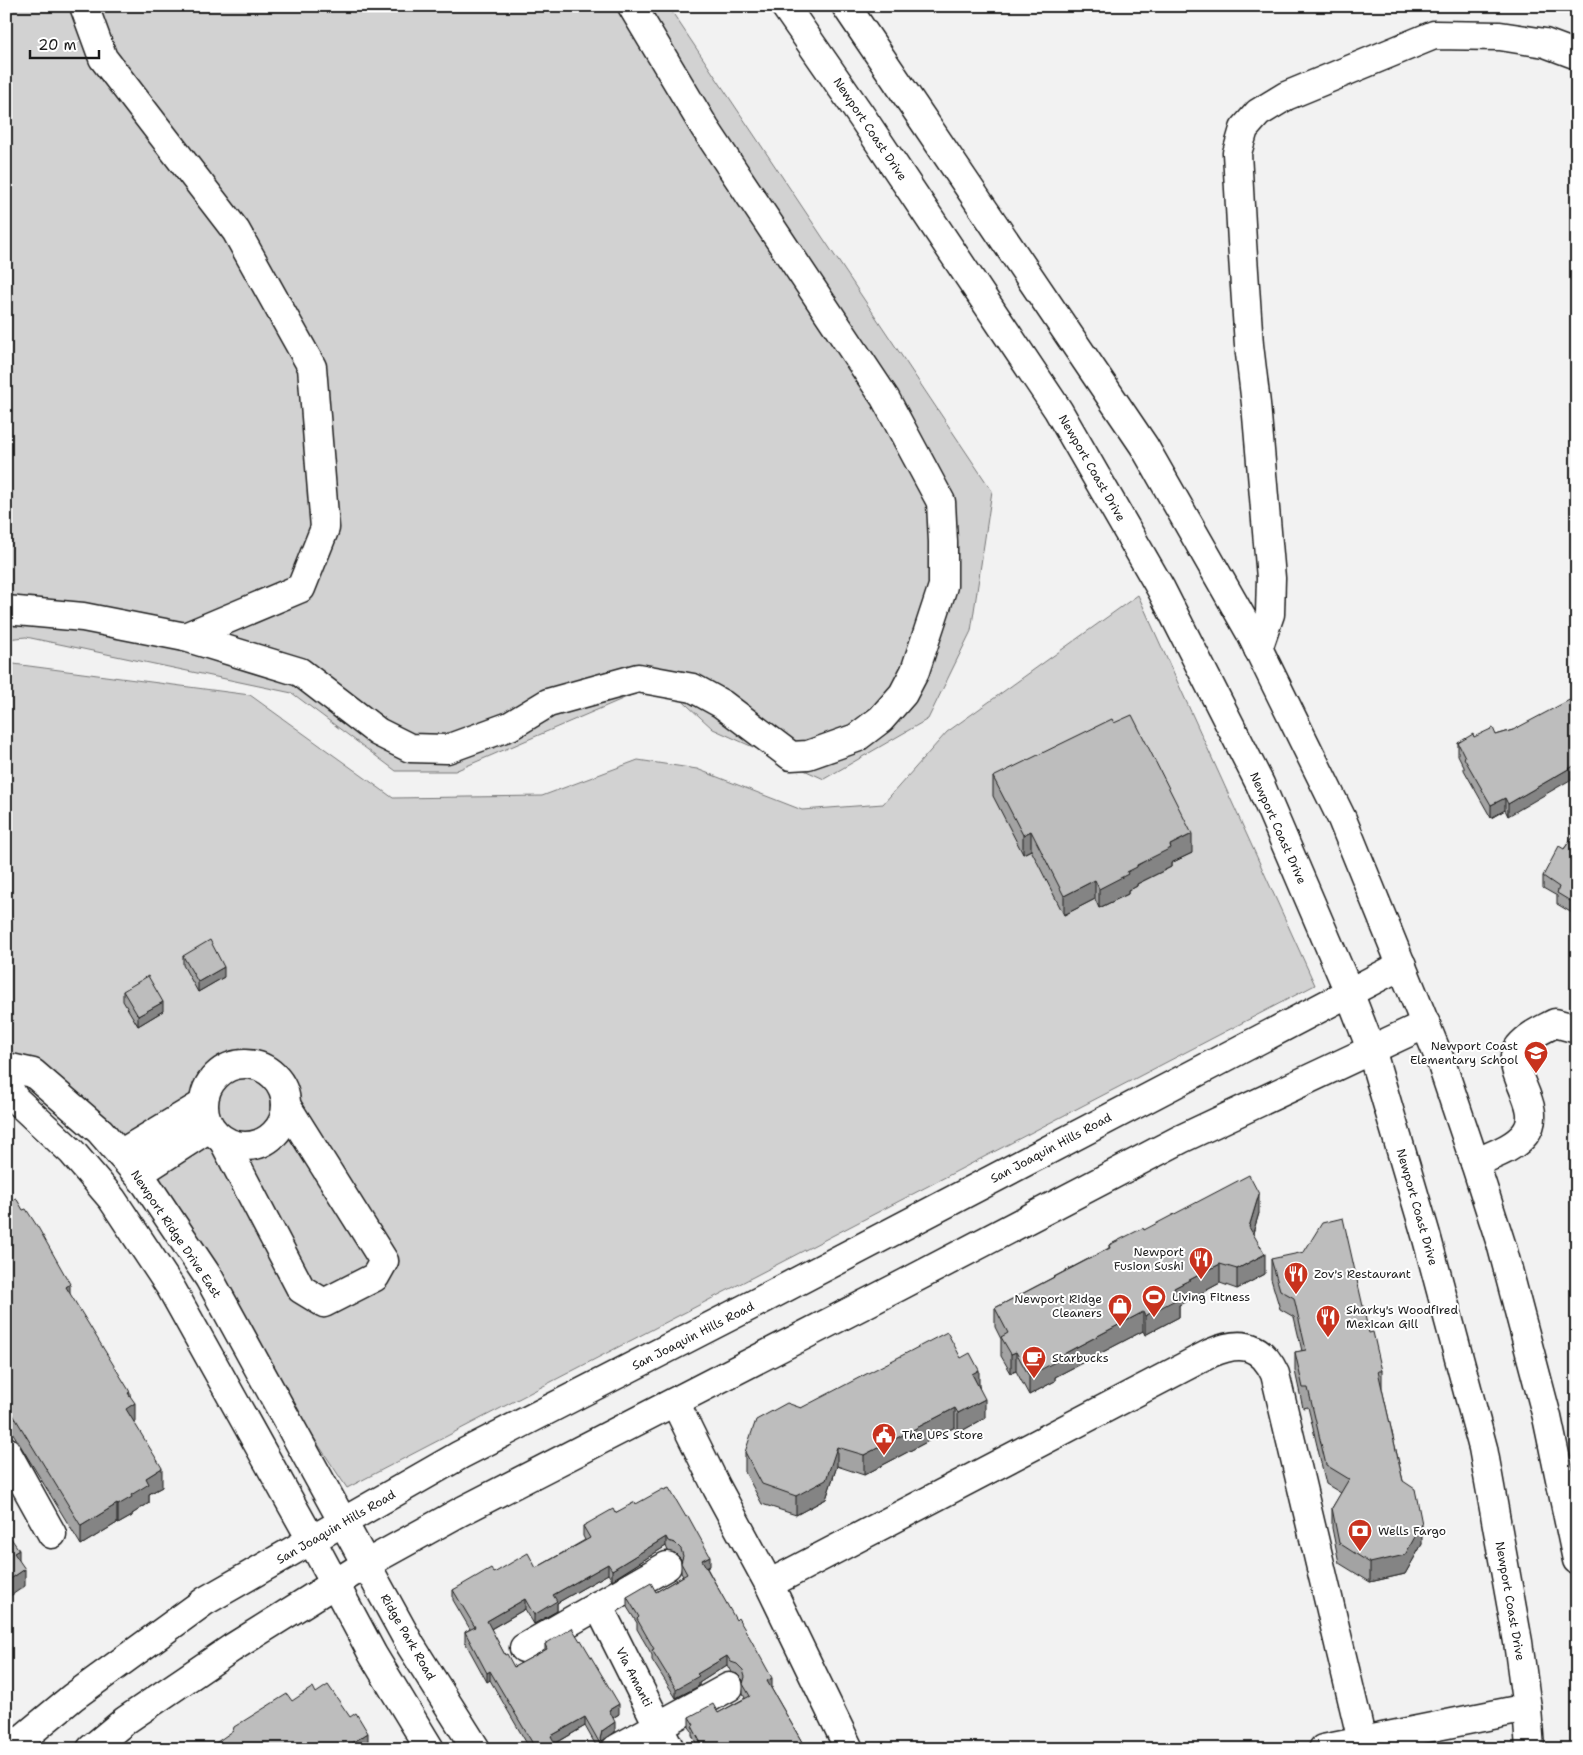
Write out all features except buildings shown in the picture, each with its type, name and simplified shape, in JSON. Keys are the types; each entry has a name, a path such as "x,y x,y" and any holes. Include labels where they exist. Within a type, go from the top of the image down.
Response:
{"main road":[{"path":"84,6 103,58 236,230 312,367 325,528 301,588 185,637"},
{"path":"6,610 83,617 185,637 300,672 378,732 410,748 447,749 510,726 548,703 638,678 693,688 722,704 791,756 808,755 856,738 882,719 903,694 915,671 943,586 941,502 885,398 705,128 632,6"},
{"name":"Newport Coast Drive","path":"786,6 1058,410 1108,496 1161,589 1260,784 1349,992 1371,1049 1426,1235 1483,1448 1516,1633 1527,1708 1530,1749"},
{"path":"846,6 1144,446 1258,649 1342,819 1442,1065 1502,1246 1545,1409 1577,1560"},
{"path":"1258,649 1270,614 1271,578 1249,345 1242,242 1237,153 1244,129 1258,113 1286,96 1434,35 1500,36 1545,43 1577,55"},
{"name":"San Joaquin Hills Road","path":"10,1749 73,1697 206,1601 460,1455 1402,965"},
{"path":"1475,1163 1506,1149 1517,1142 1526,1132 1531,1116 1527,1094 1514,1063 1518,1048 1532,1034 1554,1023 1577,1029"},
{"path":"91,1749 126,1720 224,1654 366,1564 460,1512 898,1288 1181,1139 1426,1024"},
{"path":"212,1124 240,1147 258,1145 273,1136 283,1122 286,1105 283,1089 274,1076 261,1067 245,1064 230,1066 216,1075 207,1088 212,1124 301,1288 324,1303 375,1277 384,1261 286,1105"},
{"name":"Newport Ridge Drive East","path":"6,1067 33,1073 100,1131 138,1174 209,1278 344,1522"},
{"path":"6,1083 15,1099 72,1152 112,1198 171,1288 312,1541 373,1655 430,1749"},
{"path":"120,1154 212,1124"},
{"path":"138,1174 212,1124"},
{"path":"768,1584 1211,1353 1225,1347 1248,1347 1261,1353 1269,1361 1276,1374 1362,1741"},
{"path":"675,1402 717,1488 768,1584 849,1749"},
{"path":"7,1455 52,1534"},
{"name":"Ridge Park Road","path":"344,1522 411,1646 476,1749"},
{"path":"524,1648 667,1566"},
{"name":"Via Amanti","path":"598,1605 670,1749"},
{"path":"616,1749 729,1687"},
{"path":"1323,1749 1362,1741 1407,1741 1527,1708"}],"shaded area":[{"path":"6,6 668,6 992,491 971,631 928,719 824,779 713,729 662,682 455,771 396,771 292,693 26,637 6,639"},
{"path":"1138,595 1315,985 347,1488 121,1146 19,1058 6,1051 6,663 250,695 393,798 542,796 638,760 697,769 802,810 883,804 947,732"}],"place":[{"name":"Newport Coast Elementary School","path":"1536,1074"},
{"name":"Newport Fusion Sushi","path":"1201,1280"},
{"name":"Zov's Restaurant","path":"1296,1295"},
{"name":"Living Fitness","path":"1154,1318"},
{"name":"Newport Ridge Cleaners","path":"1120,1327"},
{"name":"Sharky's Woodfired Mexican Gill","path":"1328,1338"},
{"name":"Starbucks","path":"1034,1379"},
{"name":"The UPS Store","path":"884,1456"},
{"name":"Wells Fargo","path":"1360,1552"}]}
